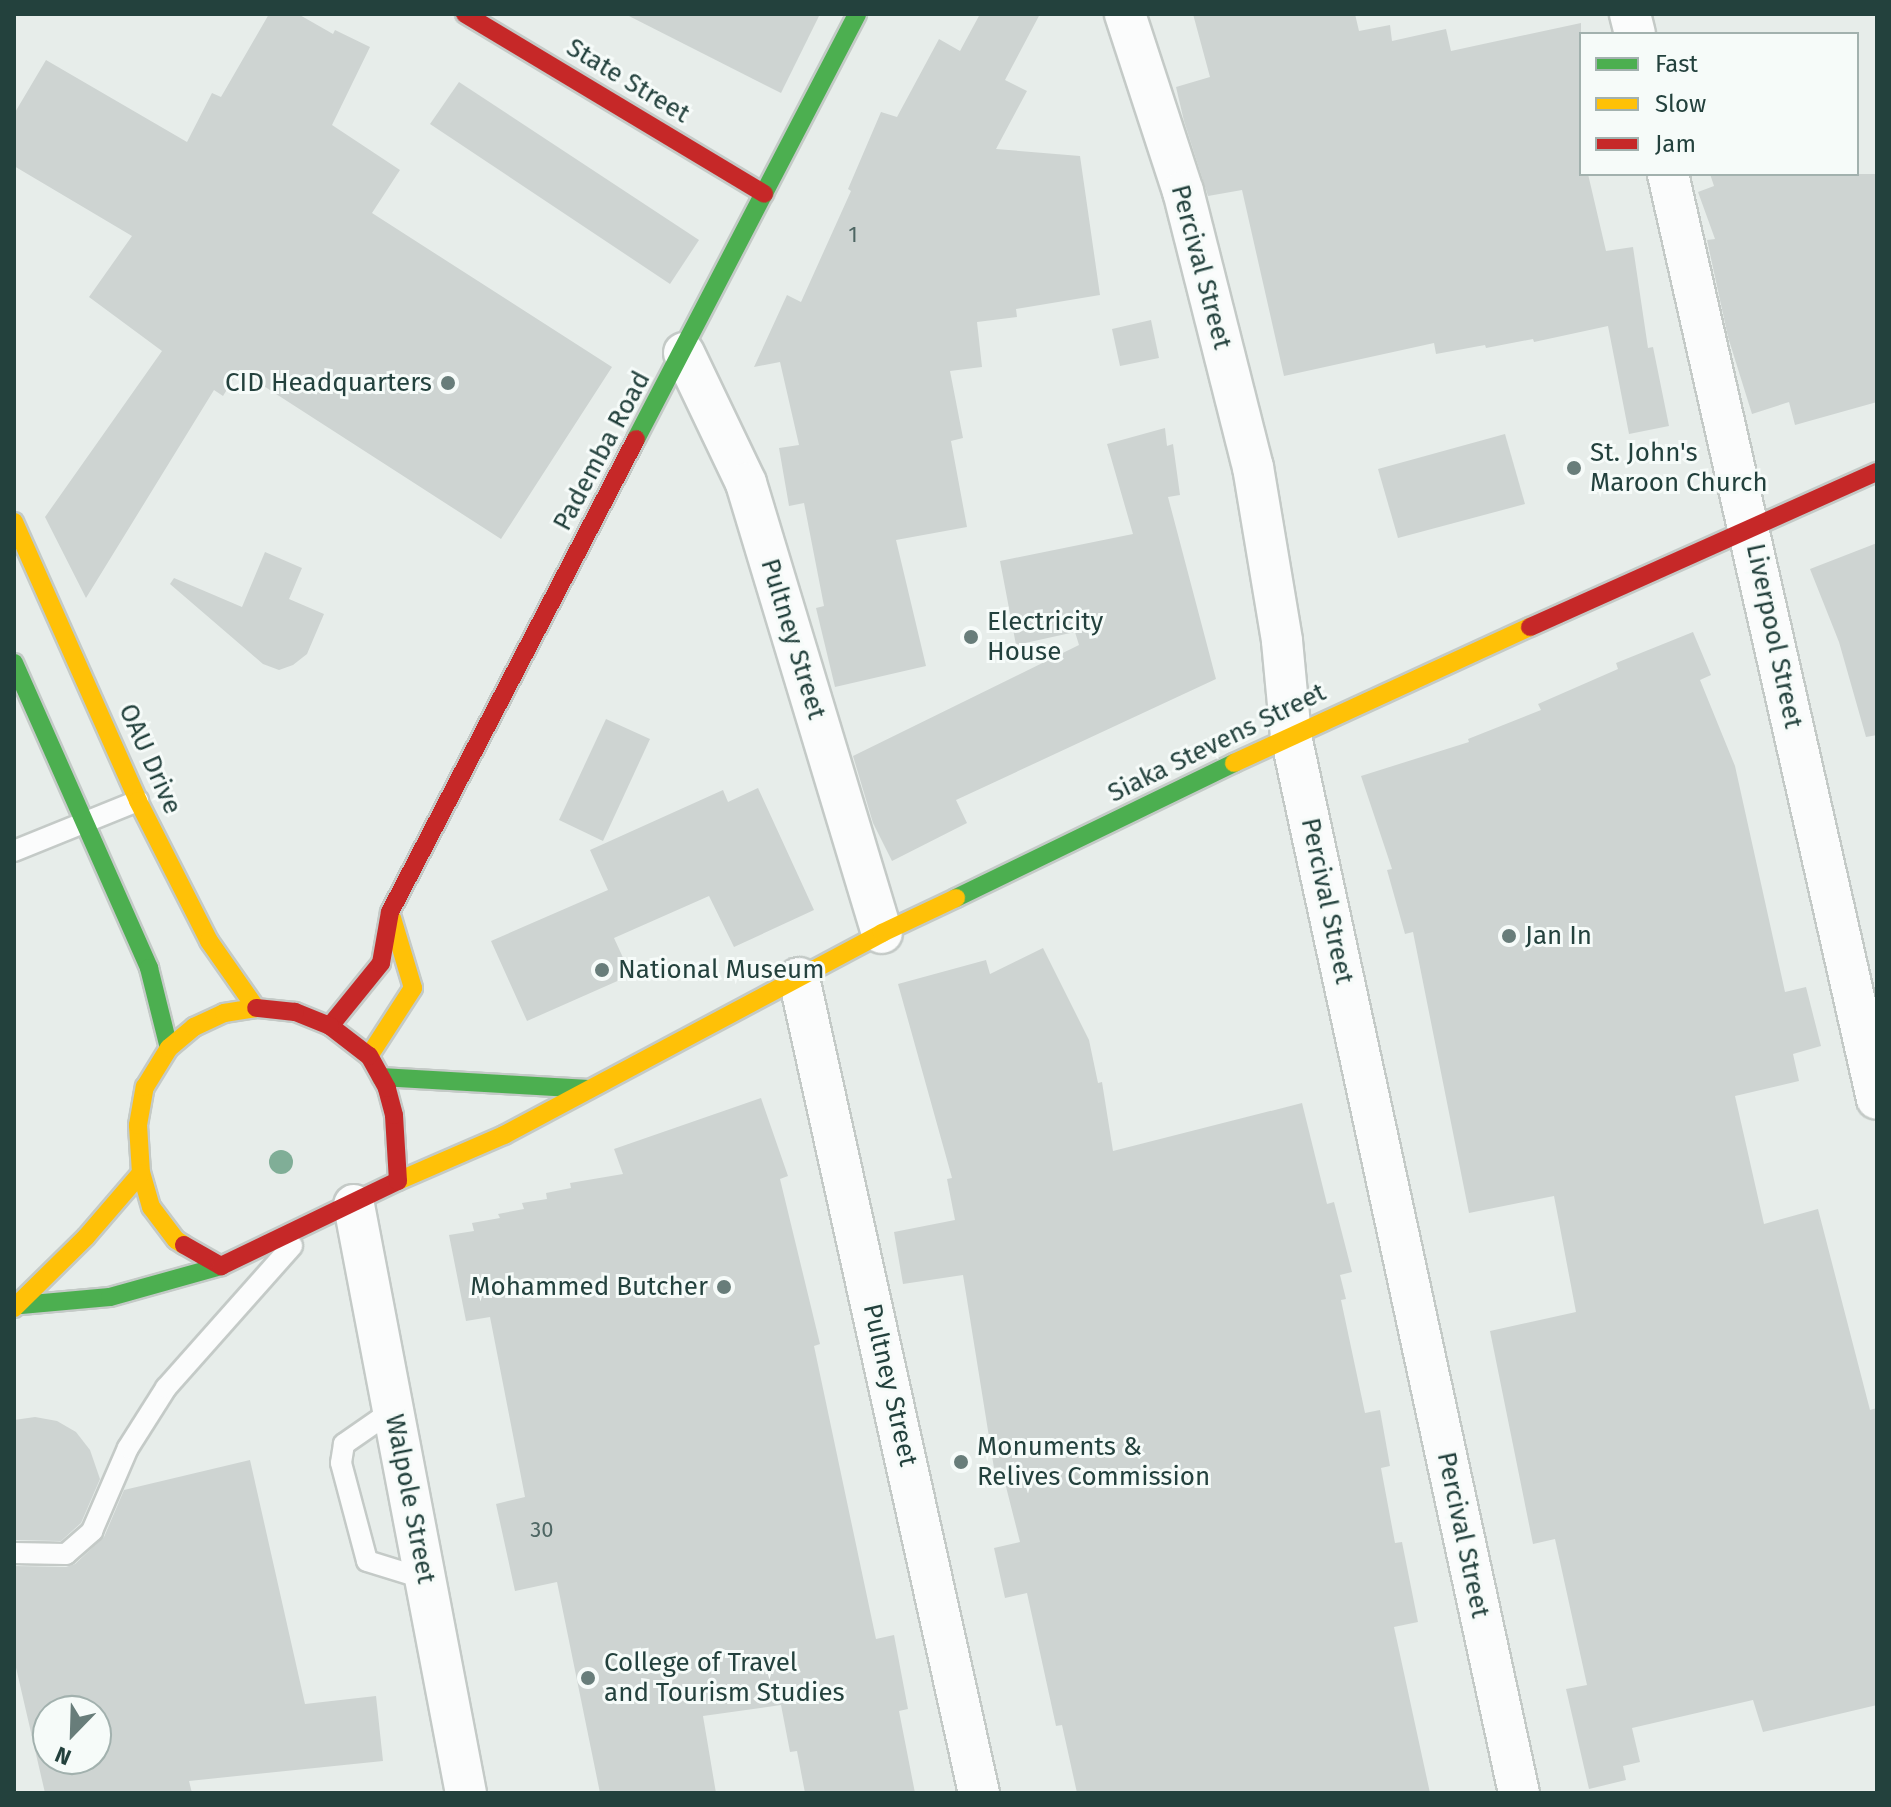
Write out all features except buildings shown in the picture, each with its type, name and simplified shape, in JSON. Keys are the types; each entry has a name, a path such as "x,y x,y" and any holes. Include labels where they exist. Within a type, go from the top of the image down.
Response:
{"main road":[{"name":"Pademba Road","path":"330,1026 381,963 390,912 684,353 857,14"},
{"name":"State Street","path":"470,15 764,194"},
{"name":"Siaka Stevens Street","path":"398,1181 504,1135 882,933 1291,736 1750,526 1877,472"},
{"name":"OAU Drive","path":"14,522 138,801 209,941 256,1008"},
{"path":"14,663 149,968 169,1048"},
{"path":"369,1056 413,988 390,912"},
{"path":"17,1307 110,1297 221,1266 354,1205 398,1181 394,1115 381,1077 369,1056 346,1035 295,1012 256,1008 224,1013 194,1027 169,1048 145,1087 138,1125 141,1173 151,1207 176,1240 221,1266"},
{"path":"381,1077 592,1089"},
{"path":"17,1307 141,1173"}],"street":[{"name":"Percival Street","path":"1125,14 1183,191 1253,467 1282,641 1291,736 1519,1793"},
{"name":"Liverpool Street","path":"1668,176 1877,1099"},
{"name":"Pultney Street","path":"684,353 746,483 882,933"},
{"name":"Pultney Street","path":"799,978 979,1793"},
{"name":"Walpole Street","path":"354,1205 466,1793"}],"lane":[{"path":"14,851 138,801"},
{"path":"14,1553 66,1554 92,1531 128,1448 166,1388 311,1225"},
{"path":"393,1410 344,1444 341,1463 367,1561 425,1579"}],"traffic: fast":[{"path":"636,439 857,14"},
{"path":"14,663 149,968 169,1048"},
{"path":"956,898 1234,763"},
{"path":"381,1077 589,1089"},
{"path":"21,1305 110,1297 221,1266"}],"traffic: slow":[{"path":"14,522 138,801 209,941 256,1008"},
{"path":"1234,763 1530,627"},
{"path":"398,1181 504,1135 882,933 956,898"},
{"path":"369,1056 413,988 392,918"},
{"path":"184,1245 176,1240 151,1207 141,1173 138,1125 145,1087 169,1048 194,1027 224,1013 256,1008"},
{"path":"14,1308 86,1237 141,1173"}],"traffic: jam":[{"path":"465,14 764,194"},
{"path":"330,1026 381,963 390,912 636,439"},
{"path":"1530,627 1877,472"},
{"path":"184,1245 221,1266 398,1181 394,1115 387,1088 369,1056 330,1026 295,1012 256,1008"}],"place":[{"name":"CID Headquarters","path":"448,383"},
{"name":"St. John's Maroon Church","path":"1574,468"},
{"name":"Electricity House","path":"971,637"},
{"name":"Jan In","path":"1509,936"},
{"name":"National Museum","path":"602,970"},
{"name":"Mohammed Butcher","path":"724,1287"},
{"name":"Monuments & Relives Commission","path":"961,1462"},
{"name":"College of Travel and Tourism Studies","path":"588,1678"}]}
